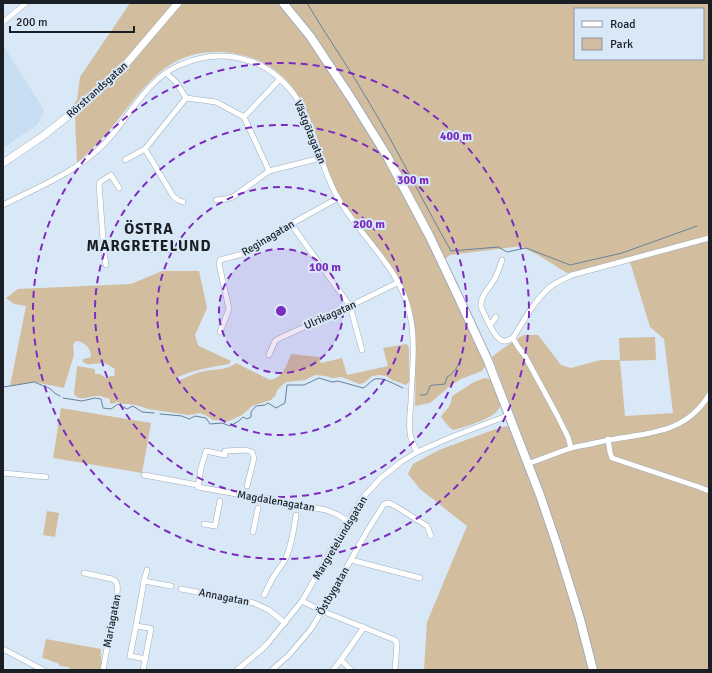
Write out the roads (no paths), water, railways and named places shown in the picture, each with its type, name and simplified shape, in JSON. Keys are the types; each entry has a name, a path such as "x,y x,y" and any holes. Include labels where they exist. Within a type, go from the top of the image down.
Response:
{"main road":[{"name":"Rörstrandsgatan","path":"3,163 61,122 120,71 178,3"},
{"path":"283,3 314,42 352,98 390,162 430,237 457,294 488,361 540,495 580,619 593,670"}],"street":[{"path":"3,22 26,3"},
{"name":"Västgötagatan","path":"3,205 57,178 74,168 95,152 106,142 151,86 175,67 211,56 225,56 243,59 264,67 291,89 300,103 310,125 332,187 338,198 351,218 389,267 404,293 412,325 413,338 410,422 411,436 417,452"},
{"path":"166,73 176,82 186,98"},
{"path":"244,117 280,79"},
{"path":"186,98 216,102 244,117 269,171"},
{"path":"125,160 145,149 186,98"},
{"path":"145,149 173,196 183,202"},
{"path":"216,200 233,197 269,171 321,158"},
{"path":"106,265 99,184 111,175 119,188"},
{"name":"Reginagatan","path":"220,332 229,309 219,264 220,260 246,253 291,224 338,198"},
{"path":"291,224 350,306 362,350"},
{"path":"502,260 495,278 480,302 496,337 504,342 513,338 527,314 540,298 550,287 560,281 572,275 709,238"},
{"path":"146,243 149,250 177,250 179,244"},
{"name":"Ulrikagatan","path":"269,355 278,339 399,282"},
{"path":"490,325 496,317"},
{"path":"513,338 525,356 557,415 568,437 571,448"},
{"path":"527,464 571,448 608,440 659,432 674,427 686,420 695,412 709,395"},
{"name":"Margretelundsgatan","path":"237,670 261,650 302,601 361,500 374,485 400,462 417,452 509,415"},
{"path":"608,440 612,458 709,491"},
{"path":"199,486 201,468 206,451 224,455 225,451 246,450 252,452 254,458 247,486"},
{"path":"3,473 46,477"},
{"name":"Magdalenagatan","path":"144,475 326,510 348,521"},
{"path":"204,524 215,526 220,501"},
{"name":"Östbygatan","path":"272,670 289,655 311,629 384,504 389,503 395,506 428,526 431,536"},
{"path":"253,532 258,508"},
{"path":"264,595 272,579 282,566 287,556 292,539 296,515"},
{"path":"350,560 420,578"},
{"path":"146,659 130,656 147,570"},
{"name":"Mariagatan","path":"84,573 115,580 118,585 102,670"},
{"path":"144,581 171,586"},
{"name":"Annagatan","path":"181,589 257,604 269,610 285,623"},
{"path":"302,601 322,611 397,641 395,670"},
{"path":"136,626 151,629 144,670"},
{"path":"332,670 364,627"},
{"path":"3,649 43,670"},
{"path":"340,660 351,670"}],"waterway":[{"path":"307,3 381,122 451,251 498,247 507,252 526,248 570,265 622,253 697,226"},
{"path":"420,395 427,394 430,386 445,384 447,377 454,371 461,358"},
{"path":"160,414 182,416 189,419 195,416 206,418 210,424 222,423 230,426 243,417 247,419 251,417 251,412 256,406 265,405 268,403 276,408 285,403 287,385 304,385 319,378 332,382 338,381 363,388 373,380 380,379 403,388"},
{"path":"3,387 34,382 49,388 60,396"},
{"path":"63,398 82,401 95,398 101,399 103,408 111,409 118,404 127,409 133,406 142,412 154,413"}],"district":[{"name":"ÖSTRA MARGRETELUND","path":"149,238"}]}
